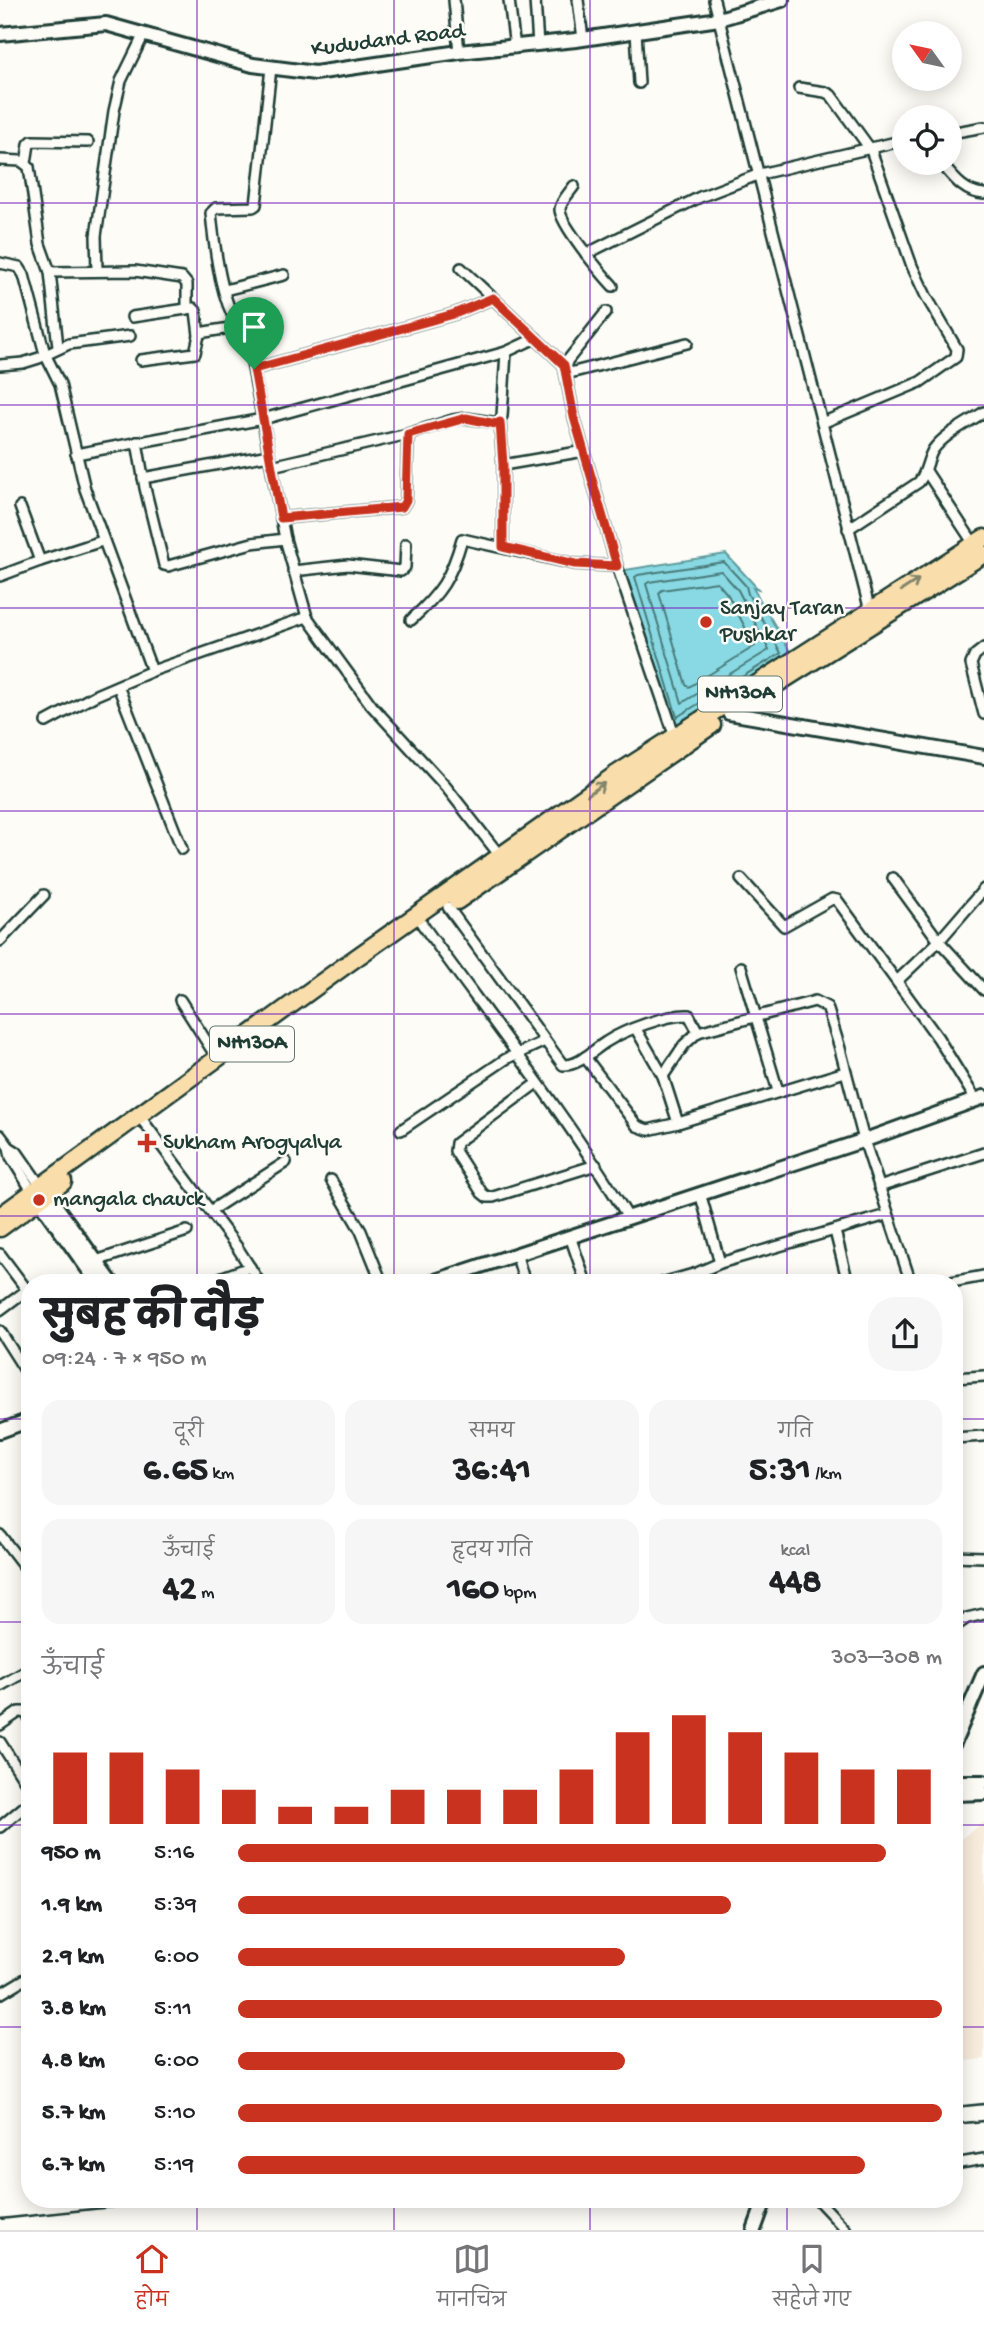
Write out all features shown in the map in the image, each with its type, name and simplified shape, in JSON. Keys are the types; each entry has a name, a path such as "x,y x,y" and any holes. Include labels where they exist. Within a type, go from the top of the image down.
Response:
{"highway":[{"name":"NH130A","path":"0,1228 40,1192 217,1058 448,907 614,775 870,611 981,545"},
{"name":"NH130A","path":"0,1216 40,1192 143,1121 280,1019 504,862 981,545"}],"main road":[{"name":"Kududand Road","path":"0,34 106,24 271,68 315,73 719,19 782,0"},
{"path":"729,713 984,757"},
{"path":"456,1274 864,1140 980,1099"},
{"path":"40,1192 105,1274"},
{"path":"40,1192 92,1274"},
{"path":"0,1431 21,1423"},
{"path":"963,1722 984,1674"},
{"path":"963,1782 984,1782"},
{"path":"963,1794 984,1793"},
{"path":"754,2230 762,2208"}],"street":[{"path":"454,0 459,52"},
{"path":"509,0 515,48"},
{"path":"536,0 538,45"},
{"path":"578,0 583,39"},
{"path":"714,0 870,611"},
{"path":"636,31 639,83"},
{"path":"97,270 96,236 114,111 121,81 144,34"},
{"path":"271,68 256,205 214,208 211,213 215,254 232,315 247,336 293,571 307,617 372,706 446,787 504,862"},
{"path":"799,88 831,95 871,150 912,266 957,349 956,357 920,382 822,424"},
{"path":"962,131 984,127"},
{"path":"58,348 50,272 40,244 29,167 26,163 29,144 32,141 88,142"},
{"path":"586,254 700,197 760,174 892,144"},
{"path":"0,160 26,163"},
{"path":"952,175 964,188 984,194"},
{"path":"574,186 561,205 560,212 586,254 613,286"},
{"path":"0,263 16,265 22,270 46,355 60,384 85,489 152,671"},
{"path":"461,268 565,369 574,417 617,566 675,737"},
{"path":"50,272 135,271 182,278 187,284 187,309"},
{"path":"225,290 284,275"},
{"path":"254,369 454,314 493,298"},
{"path":"132,317 196,310 199,333 193,354 141,360"},
{"path":"565,369 606,312"},
{"path":"199,333 242,326"},
{"path":"0,365 23,363 69,344 130,336"},
{"path":"76,454 263,419 506,352 536,338"},
{"path":"565,369 687,343"},
{"path":"503,547 500,422 506,352"},
{"path":"848,529 919,482 940,443 984,412"},
{"path":"272,466 466,418 496,424 500,422"},
{"path":"281,518 402,507 406,500 408,434"},
{"path":"137,442 162,562 166,566 252,543 285,539"},
{"path":"503,465 584,451"},
{"path":"143,478 270,455"},
{"path":"926,471 981,545"},
{"path":"20,507 40,561"},
{"path":"411,620 444,586 453,570 462,539 575,564 617,566"},
{"path":"0,576 102,541"},
{"path":"293,571 348,565 402,571 405,567 406,544"},
{"path":"46,722 152,671 307,617"},
{"path":"984,648 975,655 971,664 984,714"},
{"path":"117,686 182,849"},
{"path":"893,877 939,941 984,990"},
{"path":"741,879 784,926 832,899 837,900 980,1099"},
{"path":"897,981 939,941 984,889"},
{"path":"0,941 44,895"},
{"path":"448,907 563,1065 568,1066 585,1057 610,1039 674,1015 691,1017 698,1032"},
{"path":"422,924 596,1164 628,1217"},
{"path":"741,967 778,1091"},
{"path":"180,1000 217,1058"},
{"path":"663,1076 684,1045 698,1032 815,1001 824,1004 839,1045 887,1215 908,1274"},
{"path":"636,1029 663,1076 678,1123"},
{"path":"401,1130 515,1055 545,1041"},
{"path":"585,1057 639,1128 648,1130 845,1072"},
{"path":"537,1083 456,1143 455,1151 482,1193 493,1197 596,1164"},
{"path":"143,1121 254,1274"},
{"path":"0,1135 9,1147 11,1157 40,1192"},
{"path":"879,1187 983,1153 984,1166"},
{"path":"210,1211 286,1162"},
{"path":"331,1180 361,1231 378,1274"},
{"path":"700,1194 720,1263"},
{"path":"704,1274 720,1263 887,1215"},
{"path":"96,1261 187,1231"},
{"path":"835,1231 846,1274"},
{"path":"570,1236 583,1274"},
{"path":"0,1254 21,1282"},
{"path":"516,1254 522,1274"},
{"path":"231,1274 250,1267"},
{"path":"963,1280 984,1276"},
{"path":"0,1310 21,1296"},
{"path":"0,1331 21,1364"},
{"path":"963,1377 984,1376"},
{"path":"963,1437 984,1436"},
{"path":"0,1535 21,1562"},
{"path":"963,1556 984,1557"},
{"path":"963,1621 984,1614"},
{"path":"0,1686 21,1674"},
{"path":"0,1726 21,1712"},
{"path":"0,1742 21,1774"},
{"path":"0,1827 21,1810"},
{"path":"0,1994 21,1981"},
{"path":"963,2162 984,2159"},
{"path":"825,2208 846,2230"}],"shaded area":[{"path":"984,1822 984,2059 963,2061 963,1837"}],"water":[{"name":"Sanjay Taran Pushkar","path":"726,554 758,589 753,588 792,655 672,730 625,570"}],"railway":[{"path":"963,2106 984,2104"},
{"path":"963,2123 984,2121"},
{"path":"0,2219 102,2208"}],"place":[{"name":"Sanjay Taran Pushkar","path":"706,622"},
{"name":"Sukham Arogyalya","path":"147,1143"},
{"name":"mangala chauck","path":"39,1200"}],"route":[{"path":"493,298 564,365 574,417 617,566 575,564 503,547 500,422 496,424 466,418 408,434 406,500 400,508 281,518 254,369 454,314 493,298"}]}
